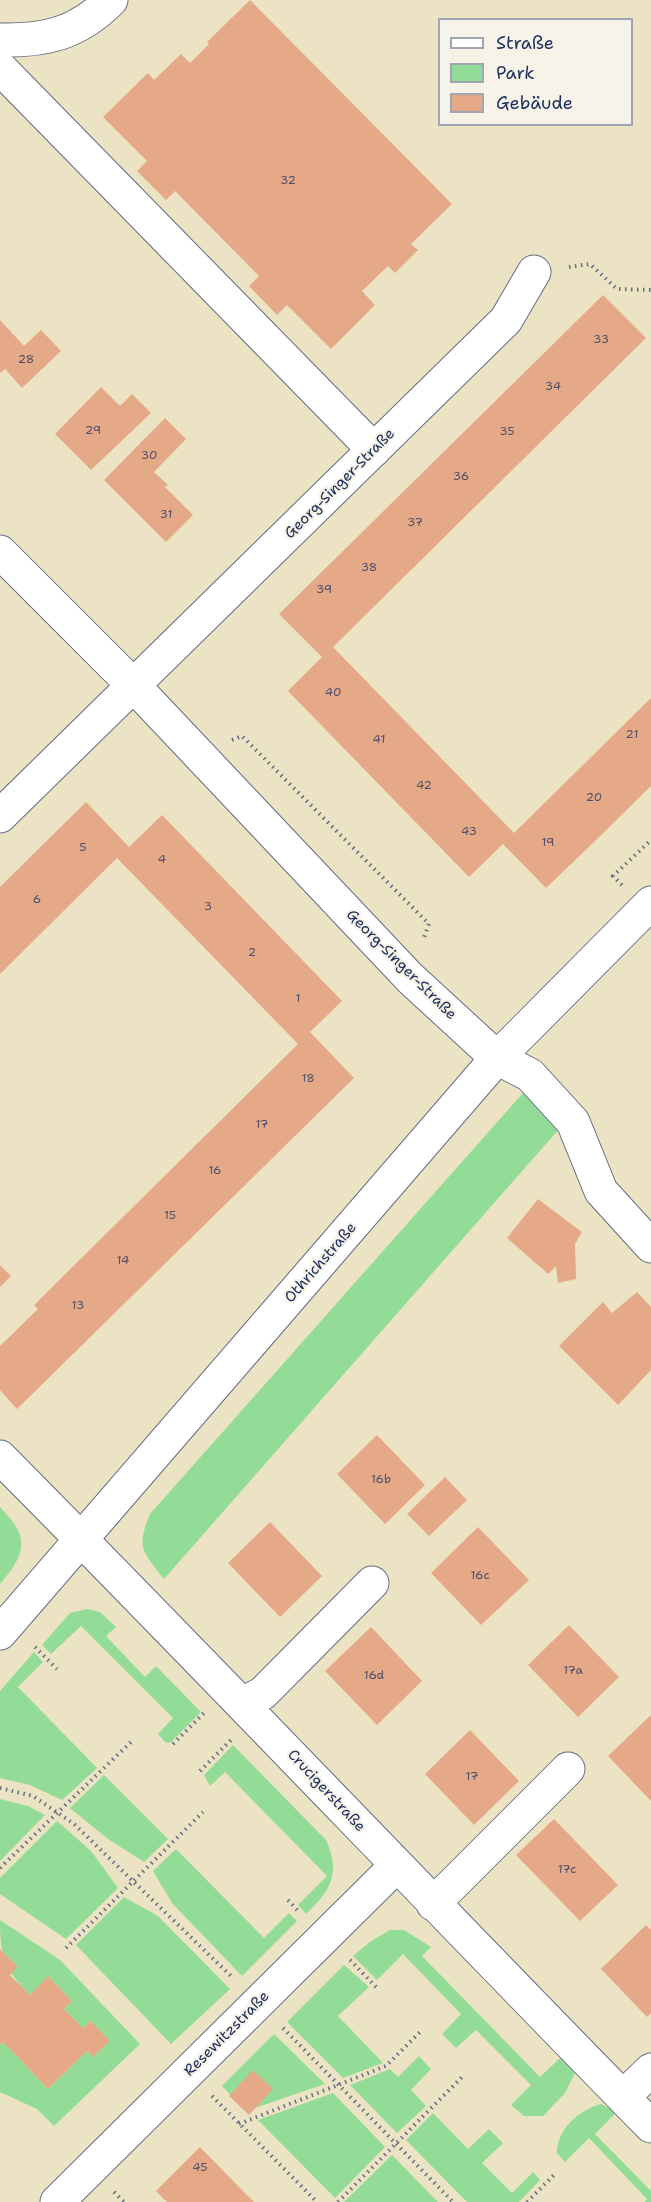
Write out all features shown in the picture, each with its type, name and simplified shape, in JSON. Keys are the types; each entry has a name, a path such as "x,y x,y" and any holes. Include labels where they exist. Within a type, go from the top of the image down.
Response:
{"street":[{"path":"0,40 57,36 91,18 111,0"},
{"path":"0,68 374,450"},
{"name":"Georg-Singer-Straße","path":"0,816 135,687 506,320 534,272"},
{"name":"Georg-Singer-Straße","path":"0,552 135,687 410,978 497,1058 530,1076 573,1122 601,1191 651,1246"},
{"name":"Othrichstraße","path":"0,1633 497,1058 651,903"},
{"name":"Crucigerstraße","path":"0,1457 243,1704 396,1866 651,2126"},
{"path":"243,1704 263,1693 372,1583"},
{"path":"434,1904 568,1769"},
{"name":"Resewitzstraße","path":"57,2202 396,1866"},
{"path":"623,2097 651,2070"}],"path":[{"path":"534,272 590,264 617,289 651,290"},
{"path":"198,754 242,736 429,924 410,978"},
{"path":"32,1643 57,1670"},
{"path":"173,1744 207,1710"},
{"path":"200,1770 233,1737"},
{"path":"0,1868 132,1742"},
{"path":"66,1948 203,1812"},
{"path":"344,1954 376,1988"},
{"path":"239,2124 386,2066 420,2032"},
{"path":"189,2073 317,2202"},
{"path":"338,2202 462,2077"},
{"path":"527,2202 556,2173"}],"green space":[{"path":"523,1093 559,1129 164,1579 146,1555 142,1542 150,1514"},
{"path":"0,1507 16,1527 21,1545 16,1563 0,1584"},
{"path":"87,1609 100,1612 116,1627 106,1636 145,1677 156,1666 201,1712 171,1742 166,1743 158,1734 173,1718 81,1626 51,1654 42,1645 70,1613"},
{"path":"34,1652 43,1662 18,1687 97,1768 62,1800 30,1785 0,1778 0,1691"},
{"path":"233,1745 326,1840 333,1863 331,1881 322,1897 306,1914 298,1905 327,1876 225,1772 210,1786 204,1775"},
{"path":"104,1775 168,1839 144,1862 108,1839 70,1808"},
{"path":"0,1799 28,1806 45,1815 0,1861"},
{"path":"57,1821 91,1851 118,1888 66,1939 0,1894 0,1878"},
{"path":"176,1849 264,1938 289,1913 297,1921 242,1976 172,1903 153,1871"},
{"path":"124,1897 158,1916 230,1989 171,2044 76,1945"},
{"path":"0,1920 60,1960 140,2044 54,2126 37,2109 0,2092 0,2045 3,2042 48,2089 87,2051 93,2057 110,2041 91,2021 83,2028 64,2009 72,2001 49,1977 30,1995 21,1986 5,1961"},
{"path":"390,1930 404,1930 431,1947 422,1956 540,2077 560,2058 575,2073 565,2093 543,2116 524,2116 511,2105 531,2085 476,2030 456,2048 442,2034 461,2014 403,1954 377,1980 353,1956 371,1941"},
{"path":"344,1965 369,1987 338,2016 383,2063 343,2078 287,2022"},
{"path":"274,2034 325,2084 246,2111 222,2086"},
{"path":"419,2056 431,2069 411,2090 426,2106 397,2133 350,2085 390,2069 398,2077"},
{"path":"333,2093 385,2147 335,2198 258,2120"},
{"path":"601,2104 617,2112 595,2134 651,2191 651,2202 645,2202 647,2199 589,2138 565,2162 557,2153 561,2136 571,2122 585,2111"},
{"path":"433,2113 468,2149 489,2129 503,2143 482,2163 512,2193 533,2172 540,2180 519,2202 467,2202 406,2140"},
{"path":"392,2155 438,2202 344,2202"}],"building":[{"path":"250,0 452,204 411,244 418,250 395,273 388,266 362,291 375,305 331,349 287,305 277,315 249,286 259,276 175,191 166,200 137,171 147,161 103,117 148,73 154,80 181,54 190,63 209,44 207,42"},
{"path":"603,295 646,338 333,647 514,833 651,698 651,786 546,888 503,844 469,877 288,691 322,657 279,614"},
{"path":"0,320 24,346 41,330 61,351 22,388 5,369 0,373"},
{"path":"101,387 120,406 132,394 151,413 91,470 55,434"},
{"path":"165,418 186,439 154,472 168,485 165,487 193,515 166,542 104,480"},
{"path":"86,802 129,847 162,815 342,1001 310,1032 354,1078 17,1409 0,1390 0,1346 38,1309 34,1305 298,1044 117,858 0,974 0,887"},
{"path":"538,1199 582,1232 575,1244 576,1279 558,1283 556,1266 548,1274 507,1238"},
{"path":"0,1265 11,1276 0,1287"},
{"path":"637,1292 651,1307 651,1370 618,1405 559,1346 603,1302 612,1313"},
{"path":"377,1435 425,1485 385,1524 337,1474"},
{"path":"445,1477 467,1500 429,1536 407,1514"},
{"path":"270,1522 322,1576 280,1617 228,1563"},
{"path":"478,1527 529,1580 481,1625 431,1573"},
{"path":"569,1625 619,1677 578,1717 528,1665"},
{"path":"371,1627 422,1681 377,1725 325,1671"},
{"path":"651,1715 651,1801 608,1756"},
{"path":"470,1730 519,1781 474,1825 425,1774"},
{"path":"554,1819 618,1885 580,1921 516,1855"},
{"path":"646,1925 651,1930 651,2013 647,2017 601,1969"},
{"path":"0,1949 18,1967 10,1975 30,1995 48,1976 72,2001 64,2009 83,2028 91,2021 110,2041 93,2057 87,2051 48,2089 3,2042 0,2045"},
{"path":"253,2070 273,2089 249,2115 229,2096"},
{"path":"200,2147 254,2202 167,2202 156,2191"}]}
